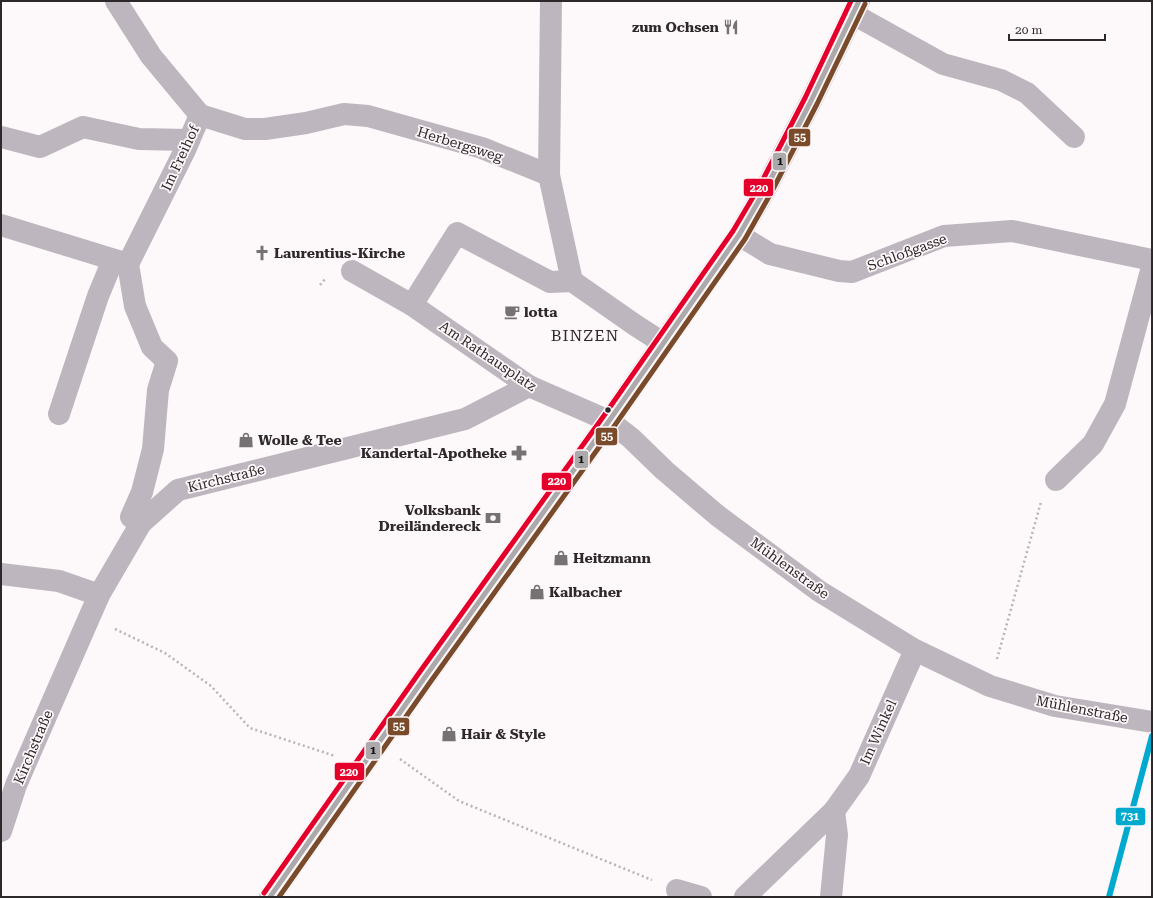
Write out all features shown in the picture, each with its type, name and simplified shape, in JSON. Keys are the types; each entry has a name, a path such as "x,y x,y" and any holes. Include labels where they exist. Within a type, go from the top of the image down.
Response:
{"main road":[{"path":"270,897 378,743 609,421 739,235 765,190 856,8"}],"street":[{"name":"Im Freihof","path":"59,414 98,296 120,262 189,140 200,115 151,56 116,1"},
{"path":"551,1 549,175 572,281"},
{"path":"856,8 943,64 1001,80 1027,93 1074,137"},
{"name":"Herbergsweg","path":"200,115 246,129 265,129 306,123 344,114 368,116 482,148 549,175"},
{"path":"1,137 40,147 83,127 139,139 189,140"},
{"path":"1,225 120,262 135,306 152,347 167,361 158,390 153,450 142,492 131,517 141,523"},
{"name":"Schloßgasse","path":"739,235 770,254 839,271 852,272 944,236 1012,231 1152,260"},
{"path":"412,305 458,233 550,282 572,281 663,342"},
{"path":"1056,480 1093,444 1115,404 1152,267"},
{"name":"Am Rathausplatz","path":"352,270 412,305 529,386 609,421"},
{"name":"Kirchstraße","path":"1,830 16,785 99,595 141,523 178,490 465,419 529,386"},
{"name":"Mühlenstraße","path":"609,421 631,438 679,484 718,516 819,591 915,650 990,686 1055,706 1152,722"},
{"path":"1,574 59,581 99,595"},
{"name":"Im Winkel","path":"745,897 834,811 859,776 915,650"},
{"path":"831,897 837,835 834,811"},
{"path":"677,890 701,897"}],"path":[{"path":"990,686 1040,504 1056,480"},
{"path":"89,617 165,653 210,686 250,728 363,766"},
{"path":"378,743 458,801 677,890"}],"transit line":[{"name":"220","path":"264,893 419,673 603,417 733,231 759,187 805,98 851,1"},
{"name":"1","path":"270,897 425,677 609,421 739,235 765,190 811,101 859,1"},
{"name":"55","path":"279,897 431,681 615,425 745,239 771,193 817,104 865,4"},
{"name":"731","path":"1109,897 1152,736"}],"place":[{"name":"zum Ochsen","path":"731,27"},
{"name":"Laurentius-Kirche","path":"262,253"},
{"name":"lotta","path":"512,312"},
{"name":"Wolle & Tee","path":"246,440"},
{"name":"Kandertal-Apotheke","path":"519,453"},
{"name":"Volksbank Dreiländereck","path":"493,518"},
{"name":"Heitzmann","path":"561,558"},
{"name":"Kalbacher","path":"537,592"},
{"name":"Hair & Style","path":"449,734"}],"district":[{"name":"BINZEN","path":"585,335"}]}
